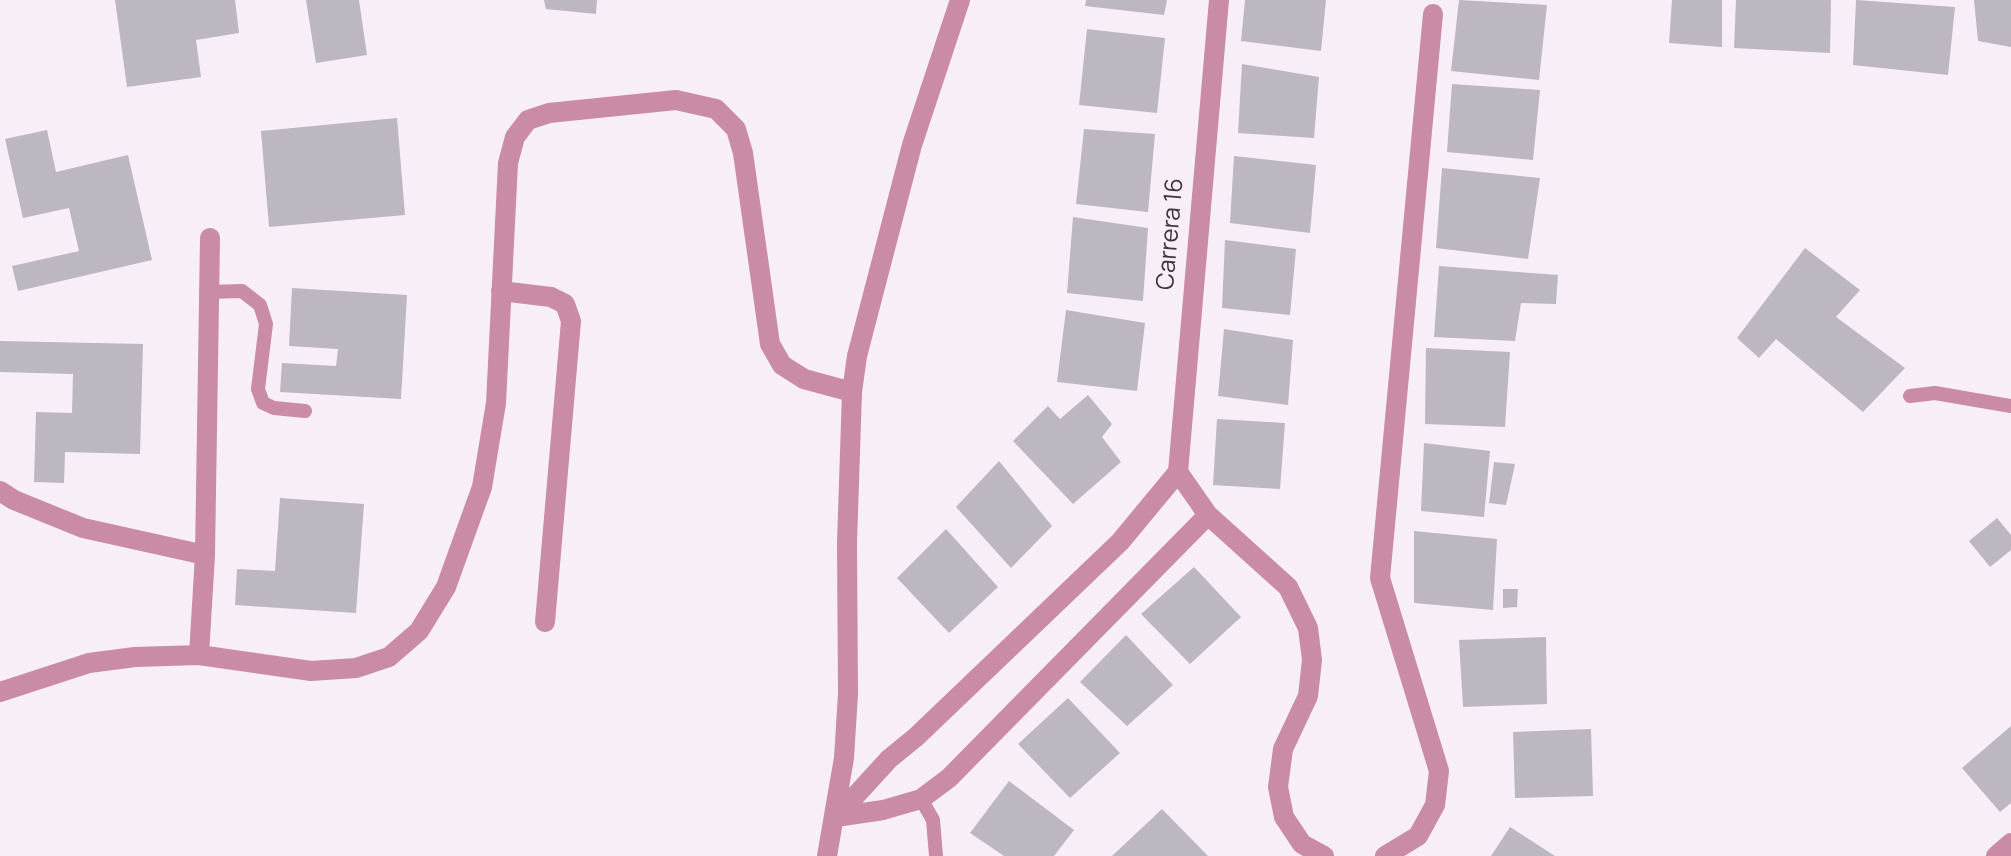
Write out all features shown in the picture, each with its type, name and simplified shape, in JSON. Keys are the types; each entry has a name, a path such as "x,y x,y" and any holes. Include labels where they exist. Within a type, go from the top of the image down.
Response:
{"street":[{"path":"827,856 836,817 848,694 847,543 852,392 857,356 912,145 960,0"},
{"name":"Carrera 16","path":"1178,472 1219,0"},
{"path":"1385,856 1418,836 1435,805 1439,771 1380,578 1433,14"},
{"path":"0,692 89,663 135,657 199,655 311,671 356,668 389,657 419,631 446,587 482,487 496,403 508,163 515,137 528,120 549,113 676,100 716,109 736,129 743,153 763,319 770,344 782,365 804,379 852,392"},
{"path":"199,655 205,555 210,238"},
{"path":"501,291 551,297 565,304 571,321 545,622"},
{"path":"836,817 889,759 1120,542 1178,472 1208,515 1288,587 1308,628 1312,660 1308,696 1283,749 1278,787 1284,817 1302,844 1324,856"},
{"path":"0,491 14,500 83,528 205,555"},
{"path":"836,817 883,810 921,799 949,778 1208,515"},
{"path":"1996,856 2011,843"}],"lane":[{"path":"209,292 242,291 260,305 266,324 258,389 263,403 274,408 305,411"},
{"path":"1910,396 1935,393 2011,406"},
{"path":"921,799 933,820 936,856"}],"building":[{"path":"115,0 235,0 239,33 196,40 201,77 127,87"},
{"path":"306,0 359,0 367,55 316,63"},
{"path":"544,0 597,0 596,14 546,9"},
{"path":"1086,0 1167,0 1164,15 1085,6"},
{"path":"1245,0 1326,0 1321,51 1241,41"},
{"path":"1459,0 1547,5 1539,80 1451,71"},
{"path":"1672,0 1722,0 1722,47 1669,43"},
{"path":"1736,0 1831,0 1830,53 1734,48"},
{"path":"1856,0 1955,7 1948,75 1853,65"},
{"path":"1974,0 2011,0 2011,47 1978,41"},
{"path":"1087,29 1165,38 1157,113 1079,105"},
{"path":"1242,64 1319,77 1314,138 1238,133"},
{"path":"1452,84 1540,90 1533,160 1447,152"},
{"path":"397,118 405,215 269,227 261,131"},
{"path":"1084,129 1155,134 1148,212 1076,204"},
{"path":"47,130 56,172 128,155 152,260 18,291 12,266 79,251 69,208 23,218 5,139"},
{"path":"1234,156 1316,165 1310,233 1230,223"},
{"path":"1442,168 1540,178 1528,259 1436,248"},
{"path":"1073,217 1148,228 1143,301 1067,293"},
{"path":"1225,240 1296,249 1290,315 1222,308"},
{"path":"1805,248 1860,290 1836,317 1905,368 1863,412 1776,339 1759,358 1737,338"},
{"path":"1439,266 1558,275 1556,304 1521,303 1515,341 1434,337"},
{"path":"292,288 407,295 401,399 280,392 282,363 336,366 338,349 289,346"},
{"path":"1066,310 1145,323 1137,391 1057,382"},
{"path":"1224,329 1293,340 1288,405 1218,396"},
{"path":"0,341 143,344 140,454 65,452 64,483 34,482 36,412 72,413 73,374 0,372"},
{"path":"1426,348 1510,352 1505,427 1425,424"},
{"path":"1088,395 1112,424 1102,437 1121,462 1073,504 1013,441 1048,406 1060,419"},
{"path":"1217,419 1285,423 1280,489 1213,485"},
{"path":"1424,443 1490,451 1484,517 1421,511"},
{"path":"999,461 1052,526 1011,568 956,507"},
{"path":"1494,462 1515,464 1506,505 1489,503"},
{"path":"280,498 364,504 356,613 235,605 237,569 275,571"},
{"path":"1997,518 2011,535 2011,550 1990,567 1969,541"},
{"path":"946,529 998,587 949,633 897,578"},
{"path":"1414,531 1497,539 1493,610 1414,603"},
{"path":"1194,567 1241,617 1190,664 1141,614"},
{"path":"1503,589 1518,589 1517,607 1503,608"},
{"path":"1126,635 1173,685 1127,726 1080,682"},
{"path":"1546,637 1547,704 1463,707 1459,640"},
{"path":"1068,698 1120,753 1070,798 1018,744"},
{"path":"2011,726 2011,803 2000,812 1962,768"},
{"path":"1591,729 1593,796 1515,798 1513,732"},
{"path":"1009,781 1074,830 1054,856 1004,856 970,833"},
{"path":"1162,809 1208,856 1112,856"},
{"path":"1510,827 1555,856 1491,856"}]}
